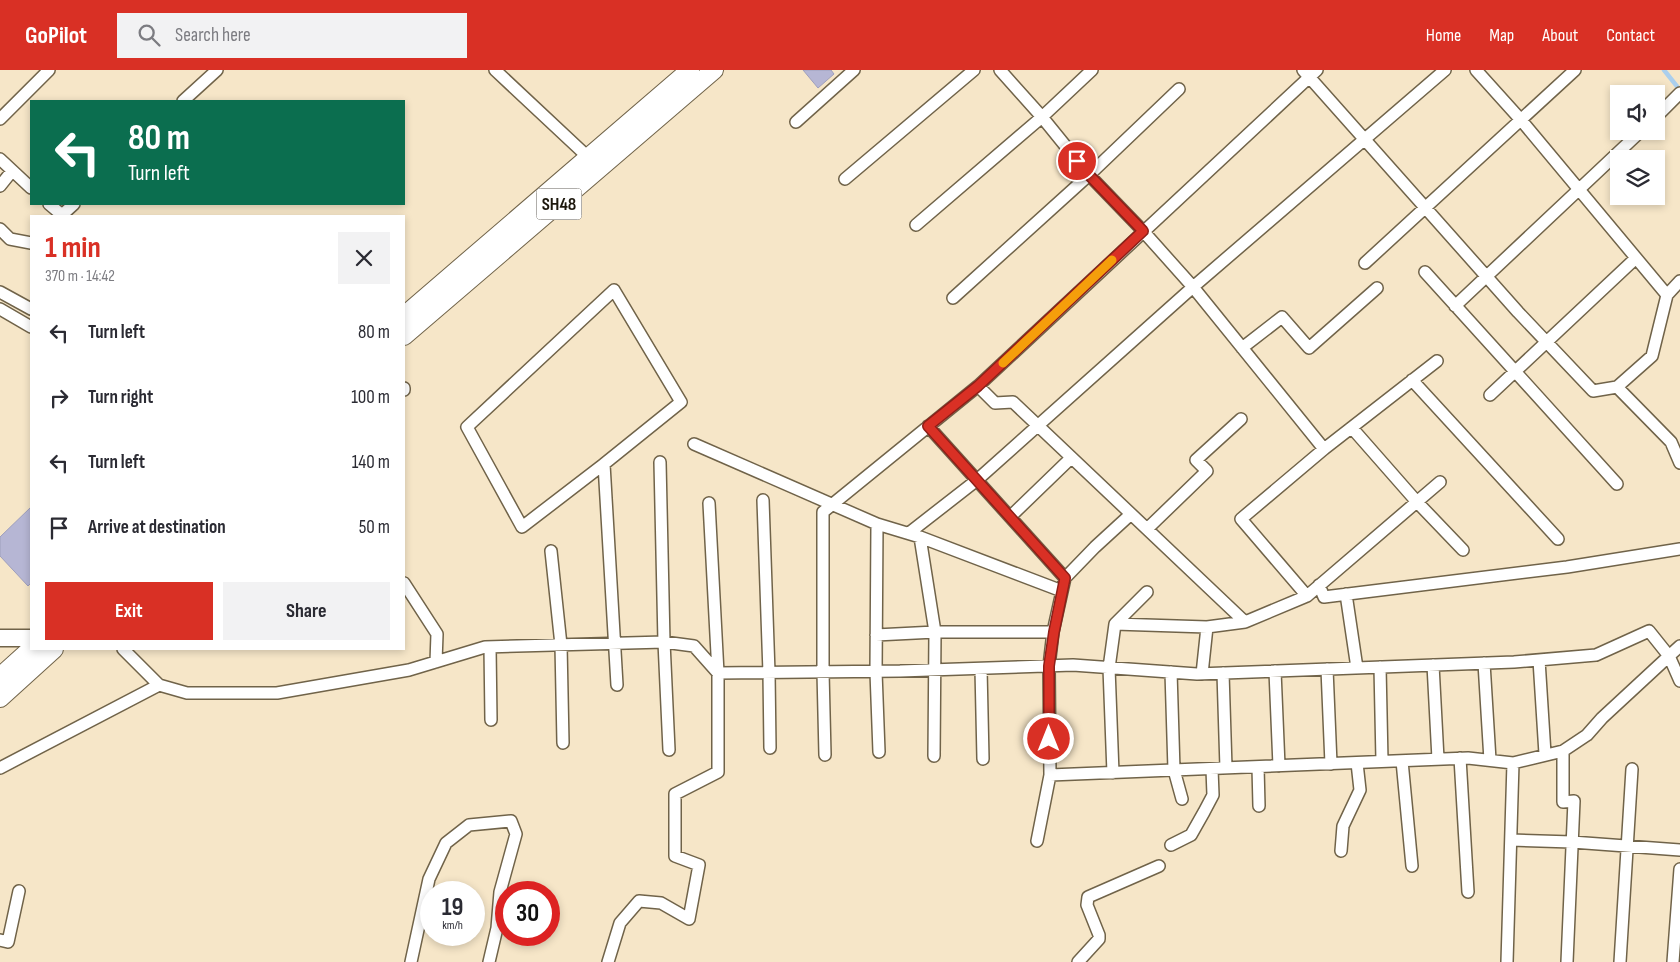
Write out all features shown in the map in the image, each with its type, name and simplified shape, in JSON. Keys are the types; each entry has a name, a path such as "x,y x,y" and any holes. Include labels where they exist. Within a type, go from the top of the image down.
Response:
{"main road":[{"name":"SH48","path":"405,315 690,70"},
{"name":"SH48","path":"405,335 714,70"},
{"path":"0,678 30,650"},
{"path":"0,698 53,650"}],"street":[{"path":"0,119 50,70"},
{"path":"184,100 217,70"},
{"path":"494,70 589,158"},
{"path":"796,122 854,70"},
{"path":"845,178 974,70"},
{"path":"1000,70 1042,117 1089,175 1193,287 1324,449"},
{"path":"916,225 1042,117 1092,70"},
{"path":"914,535 1193,287 1445,70"},
{"path":"1476,70 1521,120 1578,191 1667,295"},
{"path":"1365,263 1575,70"},
{"path":"825,755 823,512 978,386 1310,72 1365,140 1487,277 1593,391 1618,387 1652,356 1667,295 1680,280"},
{"path":"953,298 1089,175 1179,89"},
{"path":"1665,108 1680,92"},
{"path":"1455,306 1632,140"},
{"path":"0,159 30,187"},
{"path":"0,186 12,171"},
{"path":"50,205 61,215"},
{"path":"63,215 73,205"},
{"path":"0,229 10,239 30,243"},
{"path":"1490,395 1636,258"},
{"path":"1425,272 1617,484"},
{"path":"1242,348 1282,316 1309,348 1377,288"},
{"path":"614,290 681,402 604,464 522,527 467,427 614,290"},
{"path":"0,292 30,308"},
{"path":"0,309 30,326"},
{"path":"1307,596 1241,519 1324,449 1436,361"},
{"path":"1412,380 1558,539"},
{"path":"978,386 994,403 1013,402 1245,622"},
{"path":"1618,387 1670,442 1680,463"},
{"path":"1147,530 1207,470 1196,460 1241,419"},
{"path":"928,426 1065,578"},
{"path":"1352,428 1417,502 1464,550"},
{"path":"694,444 833,503 876,524 914,535 1062,591"},
{"path":"1010,517 1071,458"},
{"path":"660,462 664,642 669,750"},
{"path":"604,464 617,685"},
{"path":"1115,624 1207,627 1245,622 1307,596 1440,482"},
{"path":"763,500 770,748"},
{"path":"608,962 620,923 638,901 661,903 689,919 700,865 675,856 675,794 718,772 718,673 709,503"},
{"path":"1037,840 1050,775 1049,666 1065,578 1095,547 1132,514"},
{"path":"876,524 878,752"},
{"path":"914,535 935,632 934,756"},
{"path":"1319,585 1324,597 1567,567 1680,549"},
{"path":"551,550 561,645 563,743"},
{"path":"405,585 437,634 436,662"},
{"path":"1113,773 1109,668 1115,624 1147,592"},
{"path":"1346,594 1357,668"},
{"path":"1202,674 1207,627"},
{"path":"124,650 159,685 187,693 277,694 409,670 485,647 664,642 694,646 718,673 876,672 1074,665 1202,674 1484,664 1539,660 1596,654 1649,631 1669,656 1680,681"},
{"path":"876,635 935,632 1054,632"},
{"path":"0,638 30,638"},
{"path":"1050,775 1460,758 1513,763 1563,751 1587,735 1602,718 1680,646"},
{"path":"490,647 491,720"},
{"path":"1539,660 1545,754"},
{"path":"1484,664 1490,760"},
{"path":"1434,665 1438,759"},
{"path":"1380,667 1382,762"},
{"path":"980,668 984,759"},
{"path":"1327,669 1331,764"},
{"path":"1275,671 1279,766"},
{"path":"1171,672 1174,770 1182,799"},
{"path":"1223,673 1226,768"},
{"path":"0,768 159,685"},
{"path":"1563,751 1563,802 1574,801 1567,962"},
{"path":"1460,758 1468,892"},
{"path":"1402,761 1412,866"},
{"path":"1341,850 1343,826 1360,790 1357,763"},
{"path":"1507,962 1513,763"},
{"path":"1258,767 1259,806"},
{"path":"1171,845 1191,835 1204,812 1213,795 1212,769"},
{"path":"1620,962 1632,769"},
{"path":"411,962 430,879 446,842 469,825 511,821 516,834 500,892 497,928 489,962"},
{"path":"1511,840 1572,842 1680,850"},
{"path":"1078,962 1099,939 1087,905 1088,897 1159,866"},
{"path":"1673,962 1680,869"},
{"path":"0,940 8,942 19,891"}],"building":[{"path":"803,70 831,70 834,74 818,88"},
{"path":"30,508 30,584 28,586 0,556 0,537"}],"waterway":[{"path":"1664,70 1680,90"}],"slow traffic":[{"path":"1003,363 1112,260"}],"route":[{"path":"1049,739 1049,666 1065,578 928,426 978,386 1143,231 1077,161"}]}
